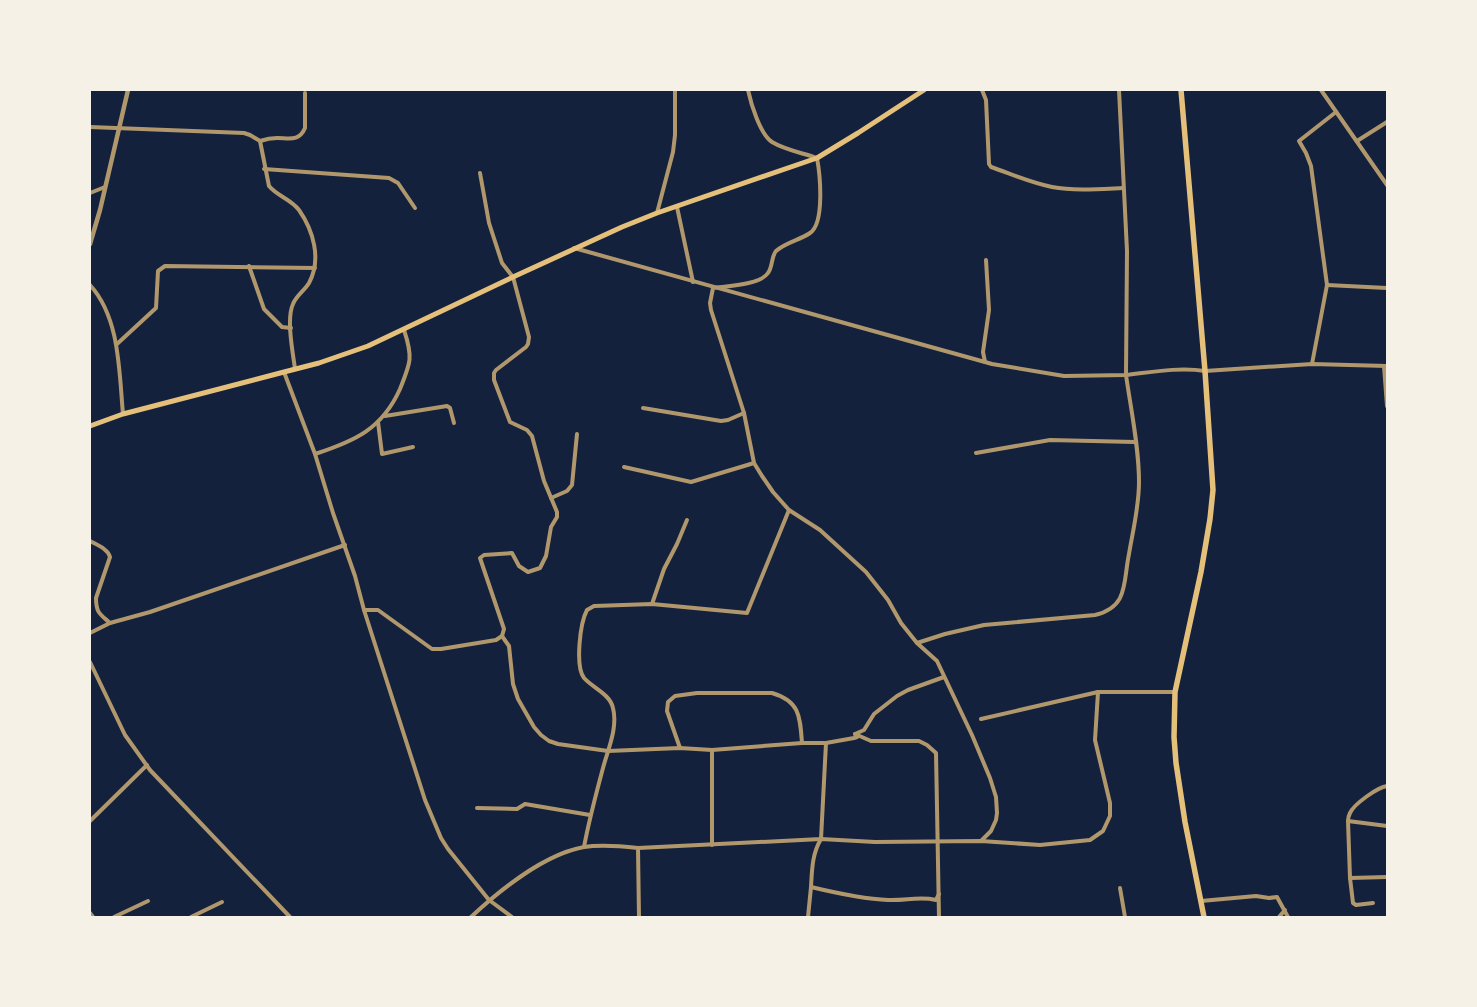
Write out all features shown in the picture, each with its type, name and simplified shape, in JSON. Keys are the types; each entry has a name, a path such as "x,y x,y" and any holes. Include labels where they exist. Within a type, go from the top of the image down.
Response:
{"main road":[{"path":"90,426 123,414 295,369 368,346 513,276 657,213 817,158 858,134 924,90"},
{"path":"1181,90 1205,371 1213,490 1201,572 1175,692 1174,737 1176,763 1204,917"}],"street":[{"path":"90,244 106,187 128,90"},
{"path":"657,213 673,152 675,90"},
{"path":"714,288 761,279 770,270 775,252 813,231 817,222 820,197 817,158 780,146 768,138 751,102 748,90"},
{"path":"982,90 986,100 989,164 991,167 1033,182 1054,187 1123,188"},
{"path":"917,643 984,625 1104,613 1117,604 1125,586 1139,482 1126,375 1127,251 1120,90"},
{"path":"1321,90 1387,185"},
{"path":"260,141 270,138 295,139 303,134 305,128 305,93"},
{"path":"1312,364 1327,285 1311,166 1299,141 1336,112"},
{"path":"1357,142 1387,122"},
{"path":"90,127 244,133 250,134 260,141 267,182 272,189 292,202 306,222 315,249 315,268 308,285 293,303 290,314 295,369"},
{"path":"264,169 390,178 398,183 415,208"},
{"path":"480,173 489,223 502,263 513,276 528,327 529,341 526,347 496,370 494,380 510,422 527,430 532,436 544,482 556,509 556,517 551,527 546,556 540,568 532,572 525,571 519,566 514,556 509,553 484,555 480,558 503,625 502,636 509,646 513,684 518,699 534,727 549,741 558,744 608,751 680,748 712,750 826,743 857,737 855,734"},
{"path":"90,193 106,187"},
{"path":"677,207 693,282"},
{"path":"574,248 992,364 1064,376 1126,375 1194,369 1205,371 1312,364 1386,366 1387,406"},
{"path":"985,362 983,352 989,310 986,260"},
{"path":"117,344 156,308 158,271 161,268 173,266 249,266 315,268"},
{"path":"249,266 264,309 282,327 291,328"},
{"path":"90,285 102,300 117,344 123,414"},
{"path":"1327,285 1387,288"},
{"path":"714,288 710,303 711,310 744,413 754,463 773,492 789,510 820,530 866,572 888,600 901,623 917,643 937,661 978,749 996,797 996,820 991,831 981,841"},
{"path":"315,454 350,442 385,416 398,393 410,364 410,348 404,330"},
{"path":"284,372 315,454 425,800 441,838 448,849 490,900 512,917"},
{"path":"385,416 447,406 450,408 454,423"},
{"path":"643,408 721,421 744,413"},
{"path":"378,422 382,454 413,447"},
{"path":"551,498 567,490 572,485 577,434"},
{"path":"976,453 1050,440 1135,442"},
{"path":"624,467 692,482 754,463"},
{"path":"584,847 590,814 613,733 613,709 608,699 582,675 579,664 585,614 594,606 652,604 746,613 789,510"},
{"path":"652,604 664,569 678,544 687,520"},
{"path":"90,541 109,553 110,557 96,598 96,605 97,611 110,623"},
{"path":"90,633 110,623 150,612 344,545"},
{"path":"364,610 378,610 432,648 441,649 496,640 502,636"},
{"path":"90,662 125,736 147,765 290,917"},
{"path":"855,734 864,730 874,714 897,696 944,676"},
{"path":"981,719 1098,692 1175,692"},
{"path":"472,917 506,886 558,856 584,847 638,848 821,839 875,842 981,841 1048,844 1090,840 1103,831 1110,816 1110,802 1095,740 1098,692"},
{"path":"680,748 667,711 668,702 674,696 697,693 772,693 782,696 791,702 797,710 802,743"},
{"path":"855,734 871,742 918,740 936,753 936,841 939,917"},
{"path":"808,917 813,858 821,839 826,743"},
{"path":"712,750 712,845"},
{"path":"90,821 147,765"},
{"path":"1373,903 1356,905 1353,903 1348,821 1349,814 1353,809 1378,789 1387,786"},
{"path":"477,808 519,809 525,804 590,814"},
{"path":"1348,821 1387,826"},
{"path":"638,848 639,917"},
{"path":"1350,878 1387,878"},
{"path":"811,887 867,899 892,901 919,898 936,900 939,894"},
{"path":"1120,888 1125,917"},
{"path":"1201,901 1256,896 1277,898 1288,917"},
{"path":"114,917 148,901"},
{"path":"191,917 222,902"},
{"path":"1279,917 1285,910"},
{"path":"90,912 93,917"}]}
